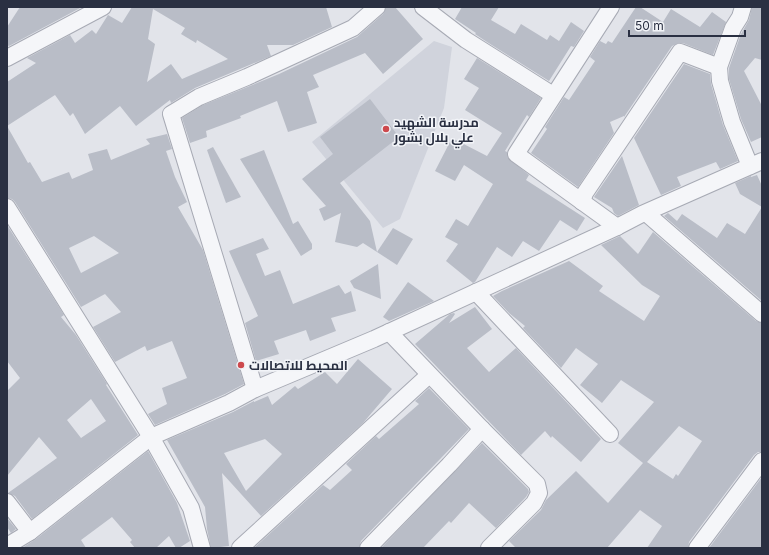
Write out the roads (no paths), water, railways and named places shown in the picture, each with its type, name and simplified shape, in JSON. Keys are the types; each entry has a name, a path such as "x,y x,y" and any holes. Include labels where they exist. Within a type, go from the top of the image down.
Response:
{"street":[{"path":"7,58 103,7"},
{"path":"255,389 171,114 200,97 353,28 376,7"},
{"path":"423,7 466,40 553,95"},
{"path":"611,7 516,154 617,227"},
{"path":"8,547 30,532 151,437 228,403 255,389 389,332 756,163 732,122 720,81 719,67 733,28 740,17 743,7"},
{"path":"582,202 585,193 680,52 719,67"},
{"path":"7,206 151,437 191,508 202,548"},
{"path":"646,213 762,314"},
{"path":"476,292 610,434"},
{"path":"389,332 429,375 537,484 539,493 534,503 489,548"},
{"path":"240,548 429,375"},
{"path":"368,548 482,429"},
{"path":"697,548 762,461"},
{"path":"7,502 30,532"}],"place":[{"name":"مدرسة الشهيد علي بلال بشور","path":"386,129"},
{"name":"المحيط للاتصالات","path":"241,365"}]}
